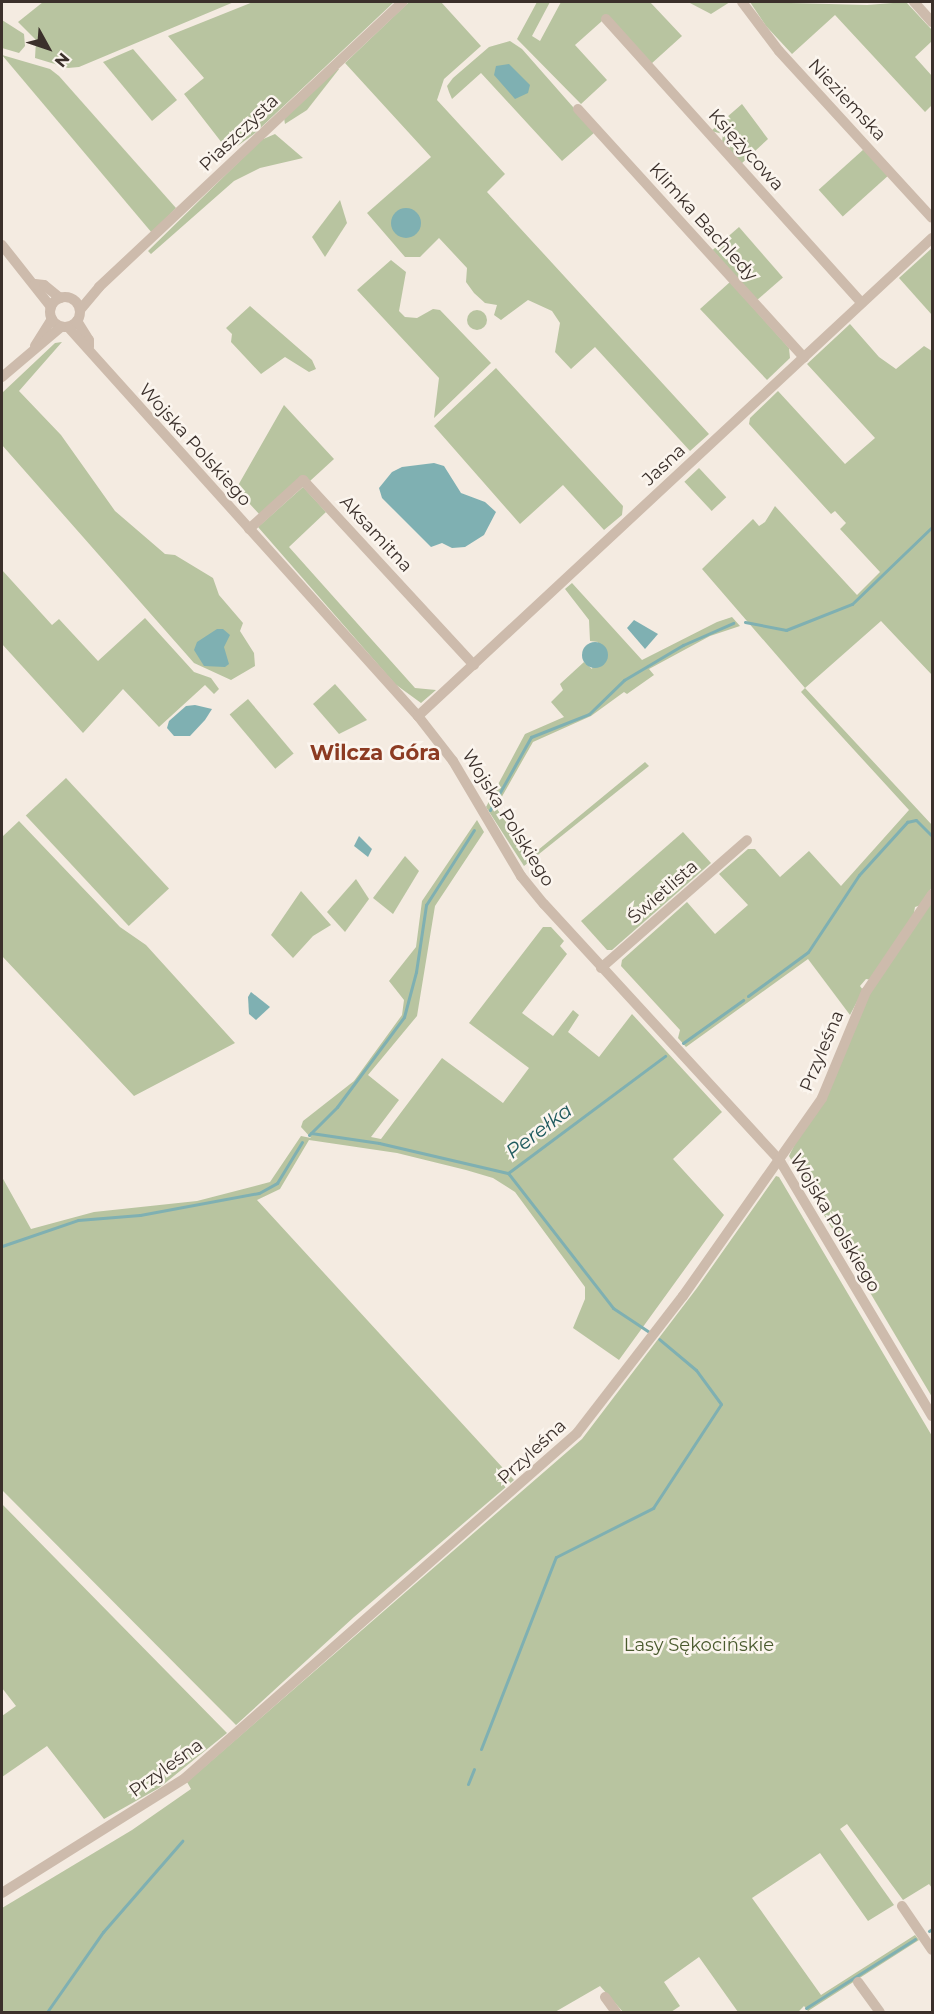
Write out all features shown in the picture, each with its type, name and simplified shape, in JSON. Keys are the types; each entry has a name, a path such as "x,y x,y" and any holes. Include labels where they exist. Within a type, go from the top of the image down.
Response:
{"street":[{"name":"Piaszczysta","path":"35,346 72,317 99,287 402,2"},
{"name":"Nieziemska","path":"742,2 779,51 933,218"},
{"path":"914,2 933,22"},
{"name":"Księżycowa","path":"606,20 862,303"},
{"name":"Klimka Bachledy","path":"578,109 804,357"},
{"name":"Jasna","path":"418,716 933,238"},
{"path":"2,245 51,307 52,319 35,346 2,377"},
{"path":"35,284 44,285 60,298 72,317"},
{"path":"51,307 60,298"},
{"name":"Wojska Polskiego","path":"52,319 72,317 89,347 108,373 418,716 453,760 521,876 601,968 780,1161 933,1416"},
{"name":"Aksamitna","path":"249,529 303,480 474,664"},
{"name":"Świetlista","path":"601,968 747,840"},
{"name":"Przyleśna","path":"2,1893 185,1778 546,1463 589,1419 780,1161 826,1091 866,992 933,894"},
{"path":"902,1906 933,1950"},
{"path":"858,1982 880,2013"},
{"path":"604,1997 616,2013"}],"green space":[{"path":"43,2 234,2 79,67 68,68 35,58 36,40 18,22"},
{"path":"253,2 394,2 254,134 229,152 184,94 204,78 168,36"},
{"path":"409,2 441,2 481,46 444,79 437,100 505,174 487,192 709,434 690,451 595,347 571,369 555,352 560,323 552,311 528,300 501,320 494,315 497,305 485,303 474,293 466,282 467,268 439,238 420,257 405,257 367,213 431,157 345,63"},
{"path":"537,2 550,2 532,36 540,41 561,2 650,2 682,36 651,64 602,21 575,45 607,80 581,104 517,39"},
{"path":"688,2 730,2 711,14"},
{"path":"750,2 867,5 906,2 932,30 932,41 915,57 932,76 932,105 925,112 835,15 792,54 766,26"},
{"path":"2,20 24,34 25,46 19,53 2,48"},
{"path":"510,41 522,49 595,132 562,161 481,73 452,99 447,86 453,78 489,47"},
{"path":"133,49 177,100 152,121 103,62"},
{"path":"2,55 50,69 59,76 176,208 152,233"},
{"path":"335,69 339,69 307,110 285,124 284,118"},
{"path":"742,104 768,139 741,164 722,142 723,134 711,131"},
{"path":"275,134 303,158 260,168 234,181 151,254 148,251 261,140"},
{"path":"864,149 888,176 843,217 819,190"},
{"path":"340,200 347,223 325,257 312,237"},
{"path":"739,227 783,278 757,301 713,250"},
{"path":"932,248 932,315 899,278"},
{"path":"391,260 406,272 399,311 405,317 417,318 433,309 440,310 491,363 434,418 439,378 357,290"},
{"path":"730,282 789,348 790,358 767,380 700,309"},
{"path":"250,306 312,360 316,369 309,372 285,357 261,374 231,342 232,334 226,328"},
{"path":"477,310 484,313 487,320 484,327 477,330 470,327 467,320 470,313"},
{"path":"850,324 879,357 896,369 924,346 932,351 932,675 881,621 805,688 702,569 753,519 759,526 765,522 775,506 857,595 880,572 840,529 846,523 835,511 831,514 749,424 750,418 778,391 845,464 875,438 807,364"},
{"path":"62,342 19,391 61,435 115,511 165,554 175,555 213,578 219,595 243,623 240,631 254,653 255,666 231,680 194,663 2,445 2,393 55,343"},
{"path":"496,368 623,506 622,515 604,530 563,485 520,524 434,426"},
{"path":"284,405 334,459 310,481 303,475 260,515 236,489"},
{"path":"699,468 726,497 712,511 684,482"},
{"path":"303,487 326,512 289,547 415,688 436,690 421,703 395,684 258,527"},
{"path":"2,570 52,625 59,619 98,661 145,618 194,672 211,678 219,689 214,694 205,685 159,727 123,689 83,733 2,644"},
{"path":"572,583 642,660 717,622 732,617 740,626 710,636 649,669 654,675 627,694 624,692 591,716 533,742 496,807 528,855 532,855 645,762 649,766 524,866 486,807 525,734 564,717 551,702 563,690 560,684 584,662 592,669 598,642 590,641 589,620 565,589"},
{"path":"335,684 367,720 339,734 313,704"},
{"path":"805,688 932,825 932,887 921,905 915,907 913,918 872,980 866,979 860,986 863,990 850,1015 808,959 686,1047 678,1038 680,1030 621,966 622,960 687,902 715,934 748,905 719,874 748,849 755,849 780,877 809,851 841,886 909,810 801,692"},
{"path":"248,699 294,753 275,769 230,714"},
{"path":"66,778 169,888 129,926 26,816"},
{"path":"477,820 484,832 435,906 417,1016 368,1075 399,1100 371,1137 381,1139 442,1058 503,1103 529,1068 469,1023 543,927 551,927 564,941 560,946 567,954 522,1013 553,1036 573,1010 579,1015 568,1032 599,1057 632,1014 722,1112 673,1159 724,1215 619,1360 573,1328 585,1299 585,1287 515,1192 493,1178 466,1170 397,1153 309,1140 280,1189 257,1200 514,1480 354,1617 236,1725 2,1490 2,1177 31,1229 94,1212 197,1201 270,1182 301,1136 311,1138 301,1127 303,1121 354,1081 402,1015 404,1000 389,981 416,947 422,901"},
{"path":"19,821 120,927 146,945 235,1043 134,1096 2,956 2,837"},
{"path":"683,832 711,863 612,950 607,950 581,921"},
{"path":"405,856 419,871 393,914 373,898"},
{"path":"356,879 369,899 345,932 327,912"},
{"path":"301,891 331,925 313,936 293,958 271,935"},
{"path":"932,898 932,1397 789,1156 868,995"},
{"name":"Lasy Sękocińskie","path":"776,1176 779,1177 932,1436 932,1888 929,1884 903,1900 847,1824 840,1829 894,1905 868,1921 820,1853 752,1898 821,1995 915,1935 919,1940 808,2011 804,2006 798,2012 738,2012 699,1957 664,1982 680,2006 671,2012 623,2012 600,1986 555,2012 2,2012 2,1908 132,1830 191,1789 187,1782 582,1439 697,1288"},
{"path":"2,1504 227,1733 159,1788 104,1819 47,1746 2,1777 2,1716 16,1706 2,1688"}],"water":[{"path":"509,64 530,85 528,93 515,99 494,75 496,66"},
{"path":"406,208 417,212 421,223 417,234 406,238 395,234 391,223 395,212"},
{"path":"434,463 444,466 461,493 485,502 496,512 484,535 465,547 452,548 442,543 431,547 382,498 379,488 392,472 402,467"},
{"path":"634,620 658,634 645,649 627,628"},
{"path":"217,629 223,629 230,635 224,647 229,664 225,667 204,666 194,650 197,642"},
{"path":"595,642 605,645 608,655 605,665 595,668 585,665 582,655 585,645"},
{"path":"195,705 212,709 190,736 174,736 167,728 169,721 186,706"},
{"path":"359,836 372,849 368,857 354,846"},
{"path":"251,992 270,1007 256,1020 249,1014 248,997"}],"waterway":[{"path":"745,622 786,630 852,604 932,527"},
{"path":"490,810 531,737 589,714 624,680 683,645 733,623"},
{"name":"Perełka","path":"748,996 808,952 859,875 907,822 916,820 932,836"},
{"path":"309,1135 337,1107 404,1017 416,972 426,905 474,830"},
{"name":"Perełka","path":"683,1043 743,1000"},
{"name":"Perełka","path":"311,1133 379,1143 508,1173 665,1056"},
{"name":"Perełka","path":"2,1246 78,1220 140,1215 259,1193 277,1183 302,1142"},
{"path":"508,1173 613,1308 649,1332"},
{"path":"481,1749 556,1557 653,1508 721,1404 696,1370 659,1339"},
{"path":"468,1784 474,1769"},
{"path":"47,2012 103,1932 182,1841"},
{"path":"806,2008 915,1939"}],"district":[{"name":"Wilcza Góra","path":"375,753"}]}
